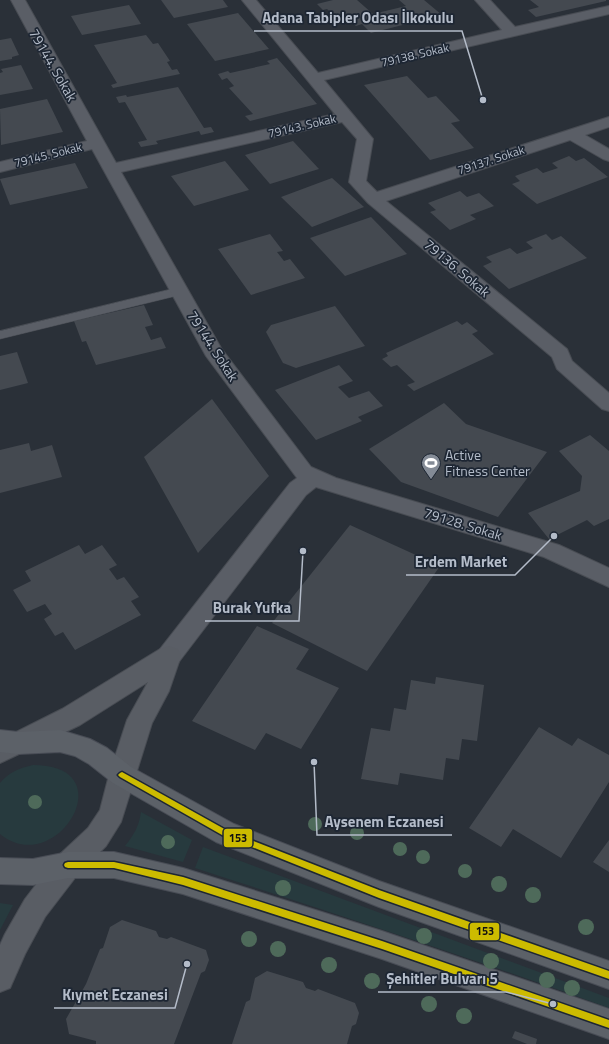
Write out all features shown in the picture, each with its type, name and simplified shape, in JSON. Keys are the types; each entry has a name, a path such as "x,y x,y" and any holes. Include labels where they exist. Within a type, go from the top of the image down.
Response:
{"main road":[{"path":"6,745 96,702 169,656"},
{"path":"0,978 15,944 35,908 68,865 96,837 112,814 122,775 140,720 157,691 169,656"},
{"path":"6,745 60,741 81,747 98,756 122,775 225,833 378,894 609,975"},
{"path":"0,871 33,872 68,865 114,865 190,883 382,945 609,1024"}],"street":[{"name":"79144. Sokak","path":"18,0 213,351 303,472 314,477"},
{"name":"79143. Sokak","path":"111,169 346,116 249,0"},
{"path":"482,0 511,32"},
{"name":"79138. Sokak","path":"314,78 609,10"},
{"name":"79136. Sokak","path":"346,116 364,139 357,182 374,199 560,354 564,364 609,404"},
{"name":"79137. Sokak","path":"374,199 609,122"},
{"path":"571,134 609,156"},
{"name":"79145. Sokak","path":"0,167 97,143"},
{"path":"169,656 298,489 314,477"},
{"name":"79128. Sokak","path":"314,477 329,484 551,550 609,578"}],"lane":[{"path":"0,335 180,291"}],"green space":[{"path":"33,765 61,770 75,782 78,799 72,817 60,832 42,843 21,844 0,834 0,783 15,771"},
{"path":"141,812 192,840 183,862 125,846 136,830"},
{"path":"203,847 609,998 609,1008 558,989 351,919 195,868"},
{"path":"0,903 13,905 0,930"}],"building":[{"path":"161,0 223,0 228,7 174,18"},
{"path":"333,0 357,0 373,14 406,6 399,0 424,0 442,15 371,33 362,24 356,26 344,15 336,17 327,9 323,10 317,4"},
{"path":"530,0 606,1 536,17 528,10 539,7"},
{"path":"129,5 141,24 82,35 71,16"},
{"path":"238,13 269,49 215,61 187,24"},
{"path":"146,35 153,44 158,43 170,61 167,62 172,70 177,69 180,74 113,88 111,85 117,83 94,45"},
{"path":"11,38 19,55 12,57 12,59 0,61 0,40"},
{"path":"277,58 317,104 250,121 245,116 253,114 229,88 234,86 227,78 222,80 218,74 228,71 230,73 270,64 267,61"},
{"path":"21,65 33,89 0,95 0,73 3,72 1,69"},
{"path":"407,76 428,98 436,96 460,121 451,123 474,148 430,160 364,85"},
{"path":"178,87 204,128 211,127 214,132 201,135 199,131 156,141 158,144 141,147 138,142 147,140 125,102 119,103 116,97 126,95 127,97"},
{"path":"47,99 63,132 1,145 0,109"},
{"path":"293,141 319,169 270,184 245,155"},
{"path":"569,156 576,161 584,158 608,177 537,204 512,184 520,181 515,176 537,168 543,173 558,168 552,163"},
{"path":"225,161 249,190 194,206 171,176"},
{"path":"75,163 88,188 10,205 0,179"},
{"path":"332,178 364,207 312,227 281,197"},
{"path":"460,191 467,197 479,193 494,206 470,215 476,219 450,230 430,212 436,210 428,203"},
{"path":"371,217 407,254 345,276 310,238"},
{"path":"270,234 283,251 277,252 284,261 290,259 305,278 251,295 218,249"},
{"path":"546,234 552,240 561,236 587,258 509,289 483,266 492,262 486,257 510,248 517,254 533,248 526,242"},
{"path":"144,305 153,325 145,327 151,340 161,337 166,348 96,365 86,341 82,342 74,321"},
{"path":"335,306 365,346 296,368 283,363 266,332 271,325"},
{"path":"457,321 462,325 467,322 478,331 472,334 494,354 414,391 407,385 415,382 397,365 391,367 382,359 388,356 386,353"},
{"path":"17,352 28,383 0,390 0,356"},
{"path":"339,365 353,381 338,387 349,398 369,391 383,406 358,417 362,421 316,440 275,390"},
{"path":"212,399 269,476 198,553 144,457"},
{"path":"444,403 466,424 547,452 498,517 401,482 369,449"},
{"path":"590,435 609,451 609,519 594,526 587,520 549,539 528,513 580,491 582,476 559,451"},
{"path":"29,443 31,451 52,445 62,477 0,493 0,450"},
{"path":"350,525 440,566 367,671 272,623"},
{"path":"79,545 85,554 102,545 117,565 109,569 117,580 124,577 139,597 131,601 141,615 75,650 63,632 55,636 44,619 52,614 45,604 27,612 13,590 31,581 25,571"},
{"path":"257,626 309,649 296,669 339,688 301,749 266,733 255,750 192,721"},
{"path":"436,677 484,685 477,741 462,739 459,760 446,758 443,780 400,773 398,785 361,779 371,728 390,731 394,708 406,710 411,680 435,684"},
{"path":"539,727 572,746 578,738 609,755 609,782 561,858 513,829 501,847 469,828"},
{"path":"609,840 609,872 593,862"},
{"path":"122,920 156,931 159,937 167,939 171,937 206,950 209,960 205,971 201,973 174,1044 96,1044 96,1041 69,1034 66,1019 86,984 100,949 103,948 110,927"},
{"path":"267,971 303,982 306,988 315,991 318,989 355,1003 359,1013 356,1024 352,1026 347,1044 232,1044 246,1002 250,1000 255,978"},
{"path":"515,1031 537,1039 536,1044 527,1044 512,1038"}],"transit line":[{"name":"153","path":"122,775 225,833 379,894 609,975"},
{"name":"153","path":"68,865 114,865 183,881 382,945 609,1024"}],"place":[{"name":"Adana Tabipler Odası İlkokulu","path":"483,100"},
{"name":"Active Fitness Center","path":"431,480"},
{"name":"Erdem Market","path":"554,536"},
{"name":"Burak Yufka","path":"303,551"},
{"name":"Aysenem Eczanesi","path":"314,762"},
{"name":"Kıymet Eczanesi","path":"187,964"},
{"name":"Şehitler Bulvarı 5","path":"553,1004"}]}
